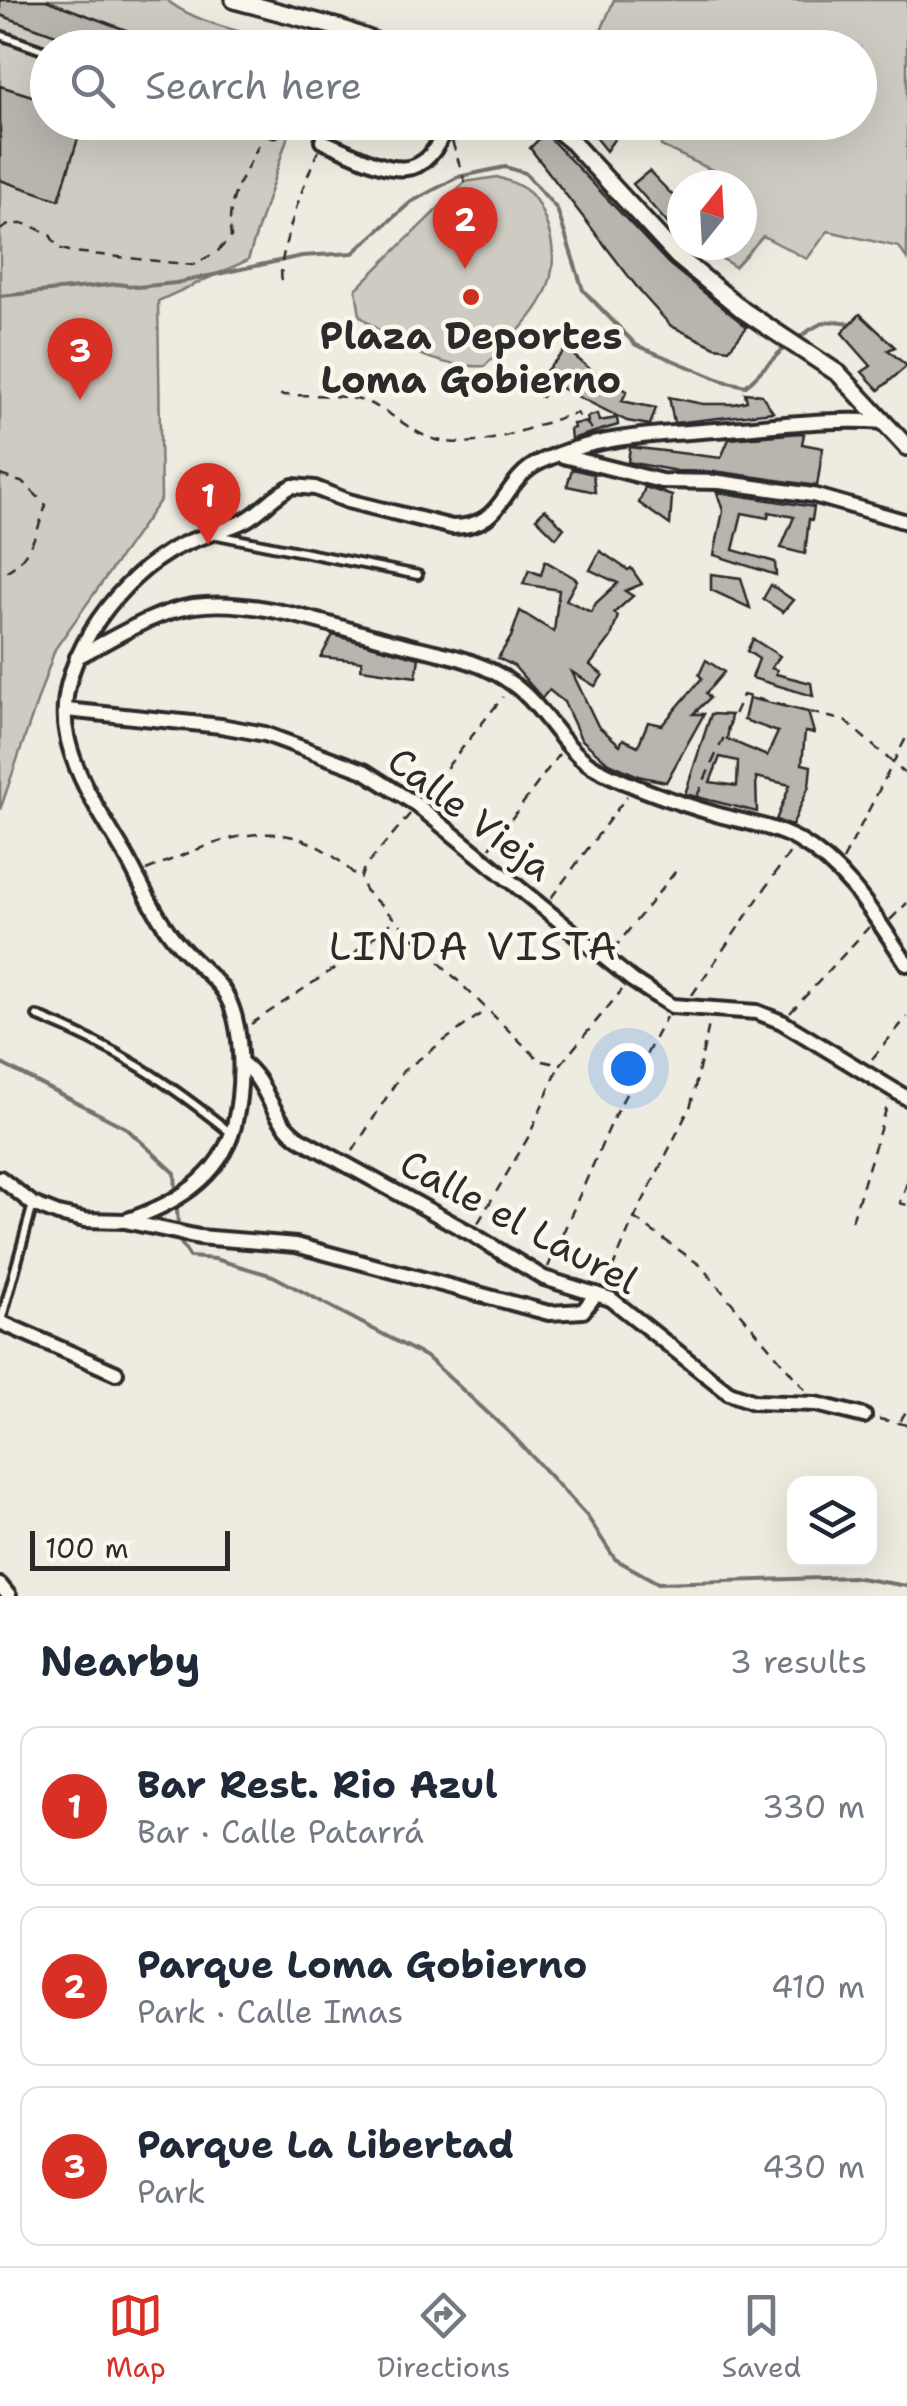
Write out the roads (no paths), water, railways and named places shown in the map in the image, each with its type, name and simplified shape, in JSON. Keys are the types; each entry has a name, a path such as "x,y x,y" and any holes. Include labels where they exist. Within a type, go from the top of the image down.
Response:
{"street":[{"path":"234,0 326,30"},
{"path":"322,141 398,171 426,164 438,140"},
{"path":"570,140 677,256 744,311 839,374 907,448"},
{"path":"125,1220 174,1201 210,1172 232,1134 242,1063 224,992 166,929 80,775 66,734 66,710 77,658 92,625 148,567 169,551 248,519 293,486 315,488 348,501 452,527 468,527 487,520 538,462 603,441 785,424 884,422"},
{"path":"560,455 661,481 720,482 813,495 907,522"},
{"path":"77,658 160,616 190,606 222,604 309,620 472,662 514,684 583,761 634,786 798,840 861,893 907,964"},
{"name":"Calle Vieja","path":"66,710 264,734 364,770 417,805 632,980 678,1008 756,1012 782,1022 907,1098"},
{"name":"Calle el Laurel","path":"242,1063 256,1076 286,1130 544,1278 611,1299 729,1393 754,1402 816,1404 864,1416"},
{"path":"0,1178 33,1204 85,1220 125,1220 199,1237 296,1245 549,1313 583,1311 598,1294"},
{"path":"0,1322 116,1373"},
{"path":"0,1585 9,1596"}],"lane":[{"path":"0,35 30,46"},
{"path":"211,534 418,575"},
{"path":"36,1016 98,1041 166,1081 232,1134"},
{"path":"0,1322 33,1204"}],"waterway":[{"path":"0,296 118,284 137,287 176,283 302,256 353,253 411,202 458,177 505,167 525,173 557,209 583,290 636,345 723,381 746,386 786,346"},
{"path":"794,341 821,324 852,324"},
{"path":"0,1063 126,1128 175,1173 176,1192"},
{"path":"177,1209 178,1227"},
{"path":"179,1240 190,1257 215,1259 273,1276 428,1358 514,1437 587,1516 615,1559 658,1583 853,1577 907,1586"}],"place":[{"name":"Parque Loma Gobierno","path":"465,269"},
{"name":"Plaza Deportes Loma Gobierno","path":"471,297"},
{"name":"Parque La Libertad","path":"80,400"},
{"name":"Bar Rest. Rio Azul","path":"208,545"}],"district":[{"name":"LINDA VISTA","path":"474,946"}]}
